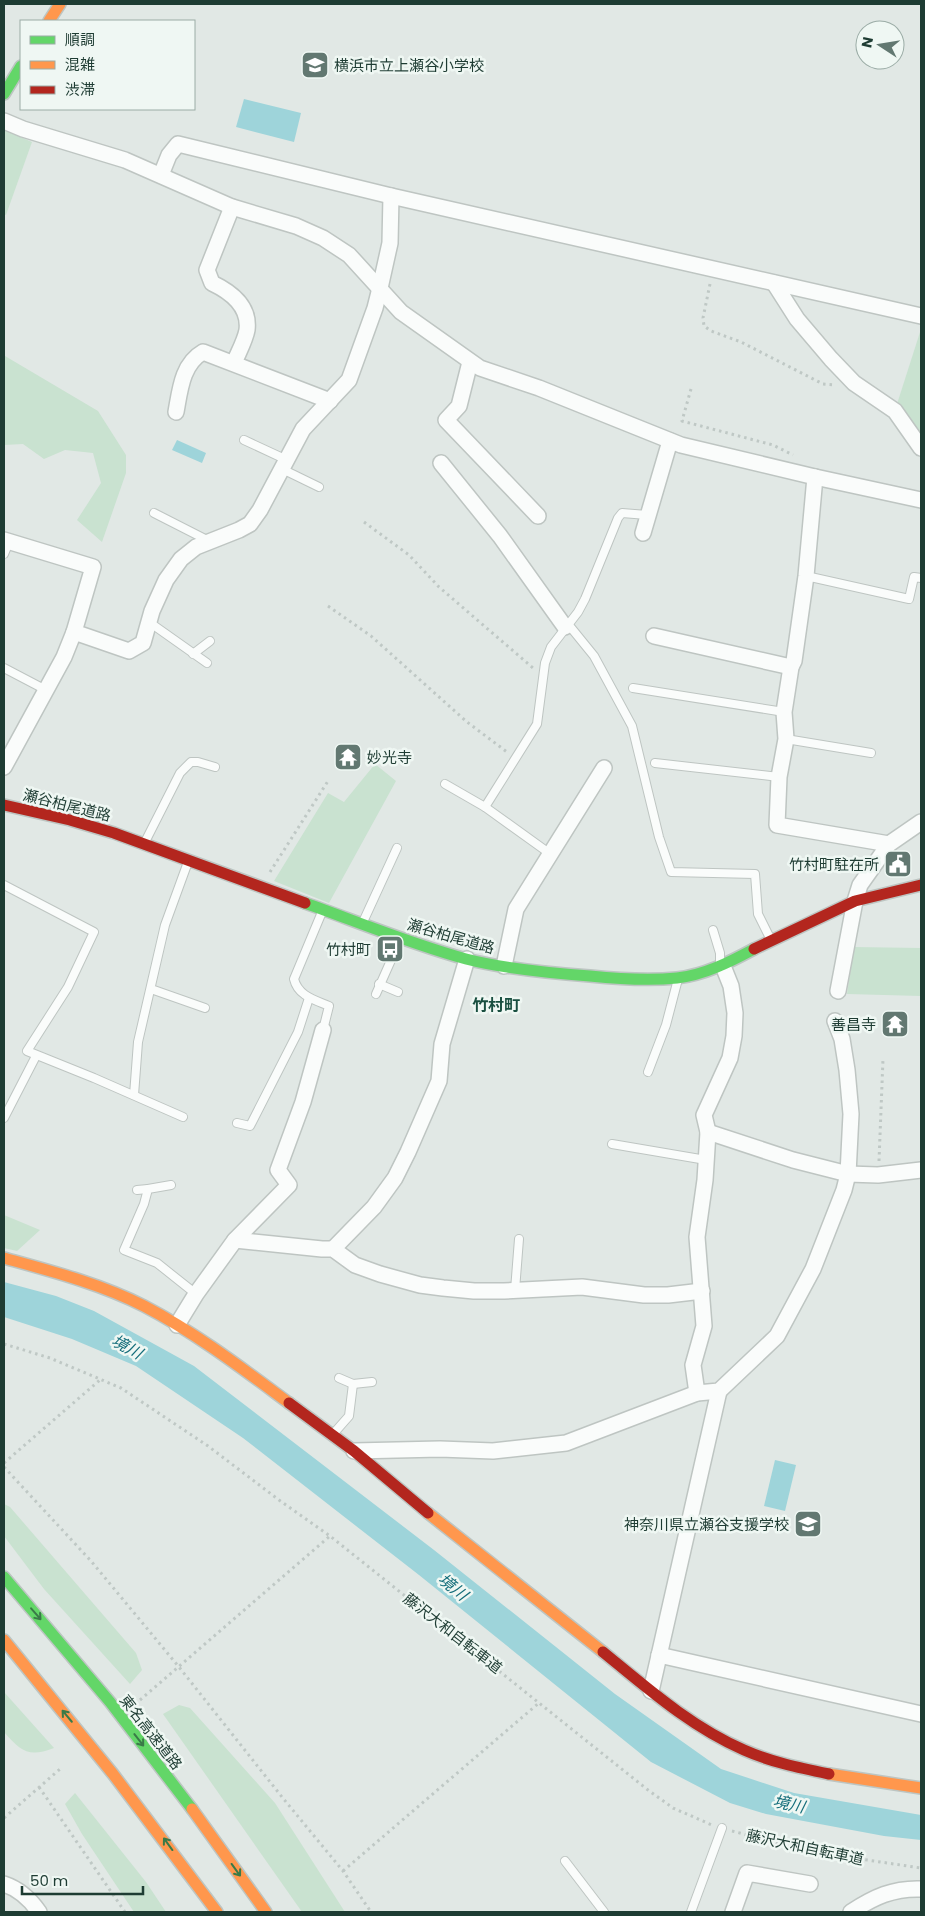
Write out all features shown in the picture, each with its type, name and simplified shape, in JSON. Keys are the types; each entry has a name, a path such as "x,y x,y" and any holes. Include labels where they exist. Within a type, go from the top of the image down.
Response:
{"main road":[{"path":"50,20 60,4"},
{"path":"4,94 20,68"},
{"name":"瀬谷柏尾道路","path":"4,805 70,820 114,833 362,924 467,960 572,975 634,980 678,978 722,966 770,940 855,901 921,885"},
{"path":"4,1258 52,1271 144,1306 177,1324 220,1352 354,1451 402,1492 651,1691 710,1732 760,1756 800,1767 921,1788"},
{"name":"東名高速道路","path":"4,1577 110,1702 196,1814 266,1912"},
{"path":"4,1640 84,1736 165,1840 217,1912"}],"street":[{"path":"4,121 125,160 232,206 296,226 323,238 349,255 401,312 480,368 539,388 681,445 921,500"},
{"path":"161,175 169,155 178,144 391,196 921,316"},
{"path":"74,632 129,651 143,643 149,622 166,580 181,559 196,547 250,524 260,510 303,429 350,380 380,288 390,243 391,196"},
{"path":"232,206 207,270 212,283 228,290 240,302 246,316 247,330 234,363"},
{"path":"774,283 797,319 849,378 895,411 921,448"},
{"path":"174,411 186,369 198,354 203,352 330,401"},
{"path":"470,362 460,406 446,420 538,516"},
{"path":"642,533 670,441"},
{"path":"441,463 500,536 567,626"},
{"path":"810,476 806,576 794,661 791,668 784,712 786,739 779,777 777,825 889,844"},
{"path":"4,767 64,657 74,632 93,567 6,545"},
{"path":"654,636 791,668"},
{"path":"504,966 516,909 549,853 604,768"},
{"path":"838,990 855,901 860,885 889,844 921,822"},
{"path":"236,1240 322,1250 333,1249 374,1206 395,1178 439,1081 442,1044 467,960"},
{"path":"697,1393 693,1365 703,1335 702,1291 697,1237 705,1180 708,1132 704,1115 730,1058 734,1036 735,1013 731,986 722,966"},
{"path":"651,1691 719,1391 778,1336 813,1269 844,1190 848,1174 851,1114 842,1039 835,1021"},
{"path":"177,1324 196,1294 236,1240 289,1185 278,1170 303,1102 323,1030"},
{"path":"708,1132 793,1160 848,1174 878,1176 921,1170"},
{"path":"333,1249 355,1265 380,1274 420,1284 474,1291 582,1287 644,1295 668,1295 702,1291"},
{"path":"354,1451 440,1449 492,1451 566,1443 697,1393 719,1391"},
{"path":"659,1655 921,1714"},
{"path":"733,1912 747,1873 810,1884"},
{"path":"4,1884 13,1887 31,1908"},
{"path":"851,1912 883,1894 897,1890 921,1889"}],"lane":[{"path":"244,440 319,487"},
{"path":"154,513 209,541"},
{"path":"485,807 537,724 545,663 551,647 578,612 585,599 618,518 622,513 647,516"},
{"path":"806,576 909,599 914,577 921,578"},
{"path":"149,622 207,663"},
{"path":"567,626 594,656 632,726 659,837 671,872 755,874 758,914 770,940"},
{"path":"193,654 210,641"},
{"path":"4,668 46,690"},
{"path":"633,688 784,712"},
{"path":"786,739 871,753"},
{"path":"144,844 180,773 191,762 215,767"},
{"path":"655,763 779,777"},
{"path":"445,784 485,807 549,853"},
{"path":"362,924 397,848"},
{"path":"134,1095 138,1042 166,925 188,861"},
{"path":"4,885 94,932 68,987 27,1052 183,1117"},
{"path":"323,909 294,979 296,987 303,995 329,1006 323,1030"},
{"path":"713,930 722,966"},
{"path":"376,994 401,938"},
{"path":"648,1072 666,1025 678,978"},
{"path":"379,984 398,992"},
{"path":"151,989 205,1008"},
{"path":"237,1123 250,1126 298,1032 309,998"},
{"path":"4,1118 36,1056"},
{"path":"612,1144 706,1160"},
{"path":"137,1190 171,1185"},
{"path":"148,1189 144,1204 124,1250 157,1263 196,1294"},
{"path":"515,1290 519,1239"},
{"path":"339,1378 353,1384 372,1382"},
{"path":"332,1435 348,1416 353,1384"},
{"path":"692,1912 722,1828"},
{"path":"565,1861 604,1912"}],"path":[{"path":"713,269 703,318 704,326 712,332 742,342 823,384 833,386 849,378"},
{"path":"691,389 682,420 773,445 799,458 810,476"},
{"path":"364,522 409,555 439,587 543,677"},
{"path":"328,606 371,636 467,722 515,759"},
{"path":"261,887 328,781"},
{"path":"878,1176 883,1059"},
{"name":"藤沢大和自転車道","path":"4,1344 50,1358 121,1388 208,1446 330,1536 673,1808 693,1818 761,1840 813,1852 921,1868"},
{"path":"100,1379 4,1465 91,1561 179,1666 343,1871 371,1912"},
{"path":"140,1700 330,1536"},
{"path":"343,1871 540,1702"},
{"path":"4,1818 60,1769"},
{"path":"39,1787 125,1912"}],"green space":[{"path":"4,130 32,142 6,215 4,214"},
{"path":"921,329 921,435 897,404"},
{"path":"5,356 98,411 126,455 126,473 102,542 77,520 101,483 93,453 65,450 44,459 23,444 4,445"},
{"path":"375,764 396,781 329,903 274,881 328,793 344,802"},
{"path":"854,947 921,948 921,996 847,994"},
{"path":"4,1215 40,1230 17,1251 4,1248"},
{"path":"4,1504 10,1507 136,1653 142,1670 130,1684 44,1589 4,1536"},
{"path":"4,1692 54,1748 38,1752 26,1751 15,1744 4,1732"},
{"path":"179,1705 190,1708 275,1803 345,1912 302,1912 163,1714"},
{"path":"75,1793 146,1882 166,1912 134,1912 82,1834 65,1804"}],"water":[{"path":"244,99 301,113 294,142 236,127"},
{"path":"177,440 206,453 202,463 172,450"},
{"name":"境川","path":"4,1282 56,1296 94,1311 194,1366 434,1550 615,1694 721,1769 794,1793 921,1815 921,1840 884,1836 766,1814 730,1803 651,1762 419,1575 243,1438 136,1366 72,1339 4,1317"},
{"path":"775,1460 796,1465 785,1511 764,1506"}],"traffic: fast":[{"path":"4,94 20,68"},
{"path":"305,903 445,953 496,965 543,972 634,979 677,978 707,971 754,949"},
{"path":"4,1577 110,1702 192,1809"}],"traffic: slow":[{"path":"50,20 60,4"},
{"path":"4,1258 58,1273 128,1298 144,1306 237,1364 289,1403"},
{"path":"428,1513 603,1652"},
{"path":"4,1640 113,1774 217,1912"},
{"path":"829,1774 921,1788"},
{"path":"192,1809 266,1912"}],"traffic: jam":[{"path":"4,805 70,820 114,833 305,903"},
{"path":"754,949 855,901 921,885"},
{"path":"289,1403 354,1451 428,1513"},
{"path":"603,1652 670,1706 725,1741 765,1758 829,1774"}],"place":[{"name":"横浜市立上瀬谷小学校","path":"315,65"},
{"name":"妙光寺","path":"348,757"},
{"name":"竹村町駐在所","path":"898,864"},
{"name":"竹村町","path":"390,949"},
{"name":"善昌寺","path":"895,1024"},
{"name":"神奈川県立瀬谷支援学校","path":"808,1524"}],"district":[{"name":"竹村町","path":"496,1005"}]}
